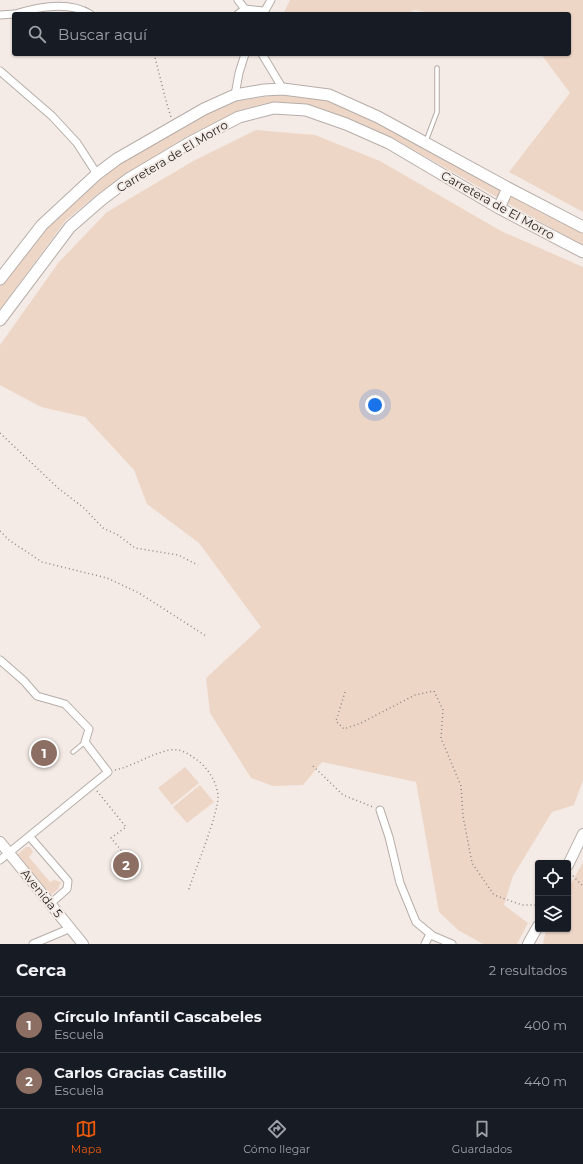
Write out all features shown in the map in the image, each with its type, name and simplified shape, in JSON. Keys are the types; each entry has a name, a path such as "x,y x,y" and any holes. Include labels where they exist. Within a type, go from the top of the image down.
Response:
{"main road":[{"name":"Carretera de El Morro","path":"0,277 42,224 97,174 117,159 204,109 235,95 283,89 329,95 378,117 583,227"},
{"name":"Carretera de El Morro","path":"0,320 70,227 101,200 130,178 189,143 239,117 274,108 306,110 346,124 389,143 499,208 583,252"},
{"path":"499,208 508,188"}],"street":[{"path":"238,0 245,9 258,12"},
{"path":"264,12 271,0"},
{"path":"20,12 36,4 80,8 87,12"},
{"path":"241,12 245,9"},
{"path":"0,15 12,15"},
{"path":"235,95 245,56"},
{"path":"263,56 283,89"},
{"path":"0,71 52,116 78,143 97,174"},
{"path":"0,660 24,681 37,696 65,704 89,729 85,742 108,772 10,854 0,860"},
{"path":"380,810 388,831 400,883 416,922 430,934 452,944"},
{"path":"570,860 583,834"},
{"path":"30,837 68,881 67,889 50,904"},
{"name":"Avenida 5","path":"0,842 83,944"},
{"path":"33,944 71,928"},
{"path":"528,944 535,931"},
{"path":"425,944 430,934"}],"lane":[{"path":"426,142 437,112 437,68"},
{"path":"73,752 85,742"}],"path":[{"path":"155,56 174,126"},
{"path":"0,433 58,488 84,508 103,528 118,535 135,548 178,555 198,565"},
{"path":"0,531 9,540 42,562 107,578 139,593 206,636"},
{"path":"345,692 336,721 344,729 361,724 415,695 434,691 442,710 441,738 461,786 463,816 472,863 494,895 522,905 535,905"},
{"path":"108,772 127,768 169,750 179,750 190,754 202,764 212,776 218,798 212,821 188,892"},
{"path":"313,766 343,795 380,810"},
{"path":"92,785 126,827 111,838 130,861"},
{"path":"571,875 583,886"}],"shaded area":[{"path":"290,0 583,0 583,212 509,172 570,93 542,56 571,56 571,12 426,12 415,10 409,12 284,12"},
{"path":"283,94 328,98 378,120 583,232 583,246 396,140 308,104 272,102 239,110 186,137 128,172 95,196 65,221 0,310 0,286 45,229 68,206 117,166 209,112 236,101"},
{"path":"256,130 315,135 380,161 501,231 583,267 583,780 574,805 552,812 513,876 504,905 528,923 517,944 483,944 458,930 439,912 416,782 322,762 303,785 273,786 251,778 210,713 206,678 261,627 199,543 147,504 134,470 85,417 41,407 0,385 0,345 59,262 107,212 195,160"},
{"path":"185,767 199,783 172,805 158,788"},
{"path":"200,785 214,802 187,823 173,807"},
{"path":"26,847 30,847 33,852 29,857 50,882 54,880 61,882 58,889 51,895 17,855"},
{"path":"583,862 583,944 543,944 545,932 571,932 571,884"}],"place":[{"name":"Círculo Infantil Cascabeles","path":"44,753"},
{"name":"Carlos Gracias Castillo","path":"126,865"}]}
